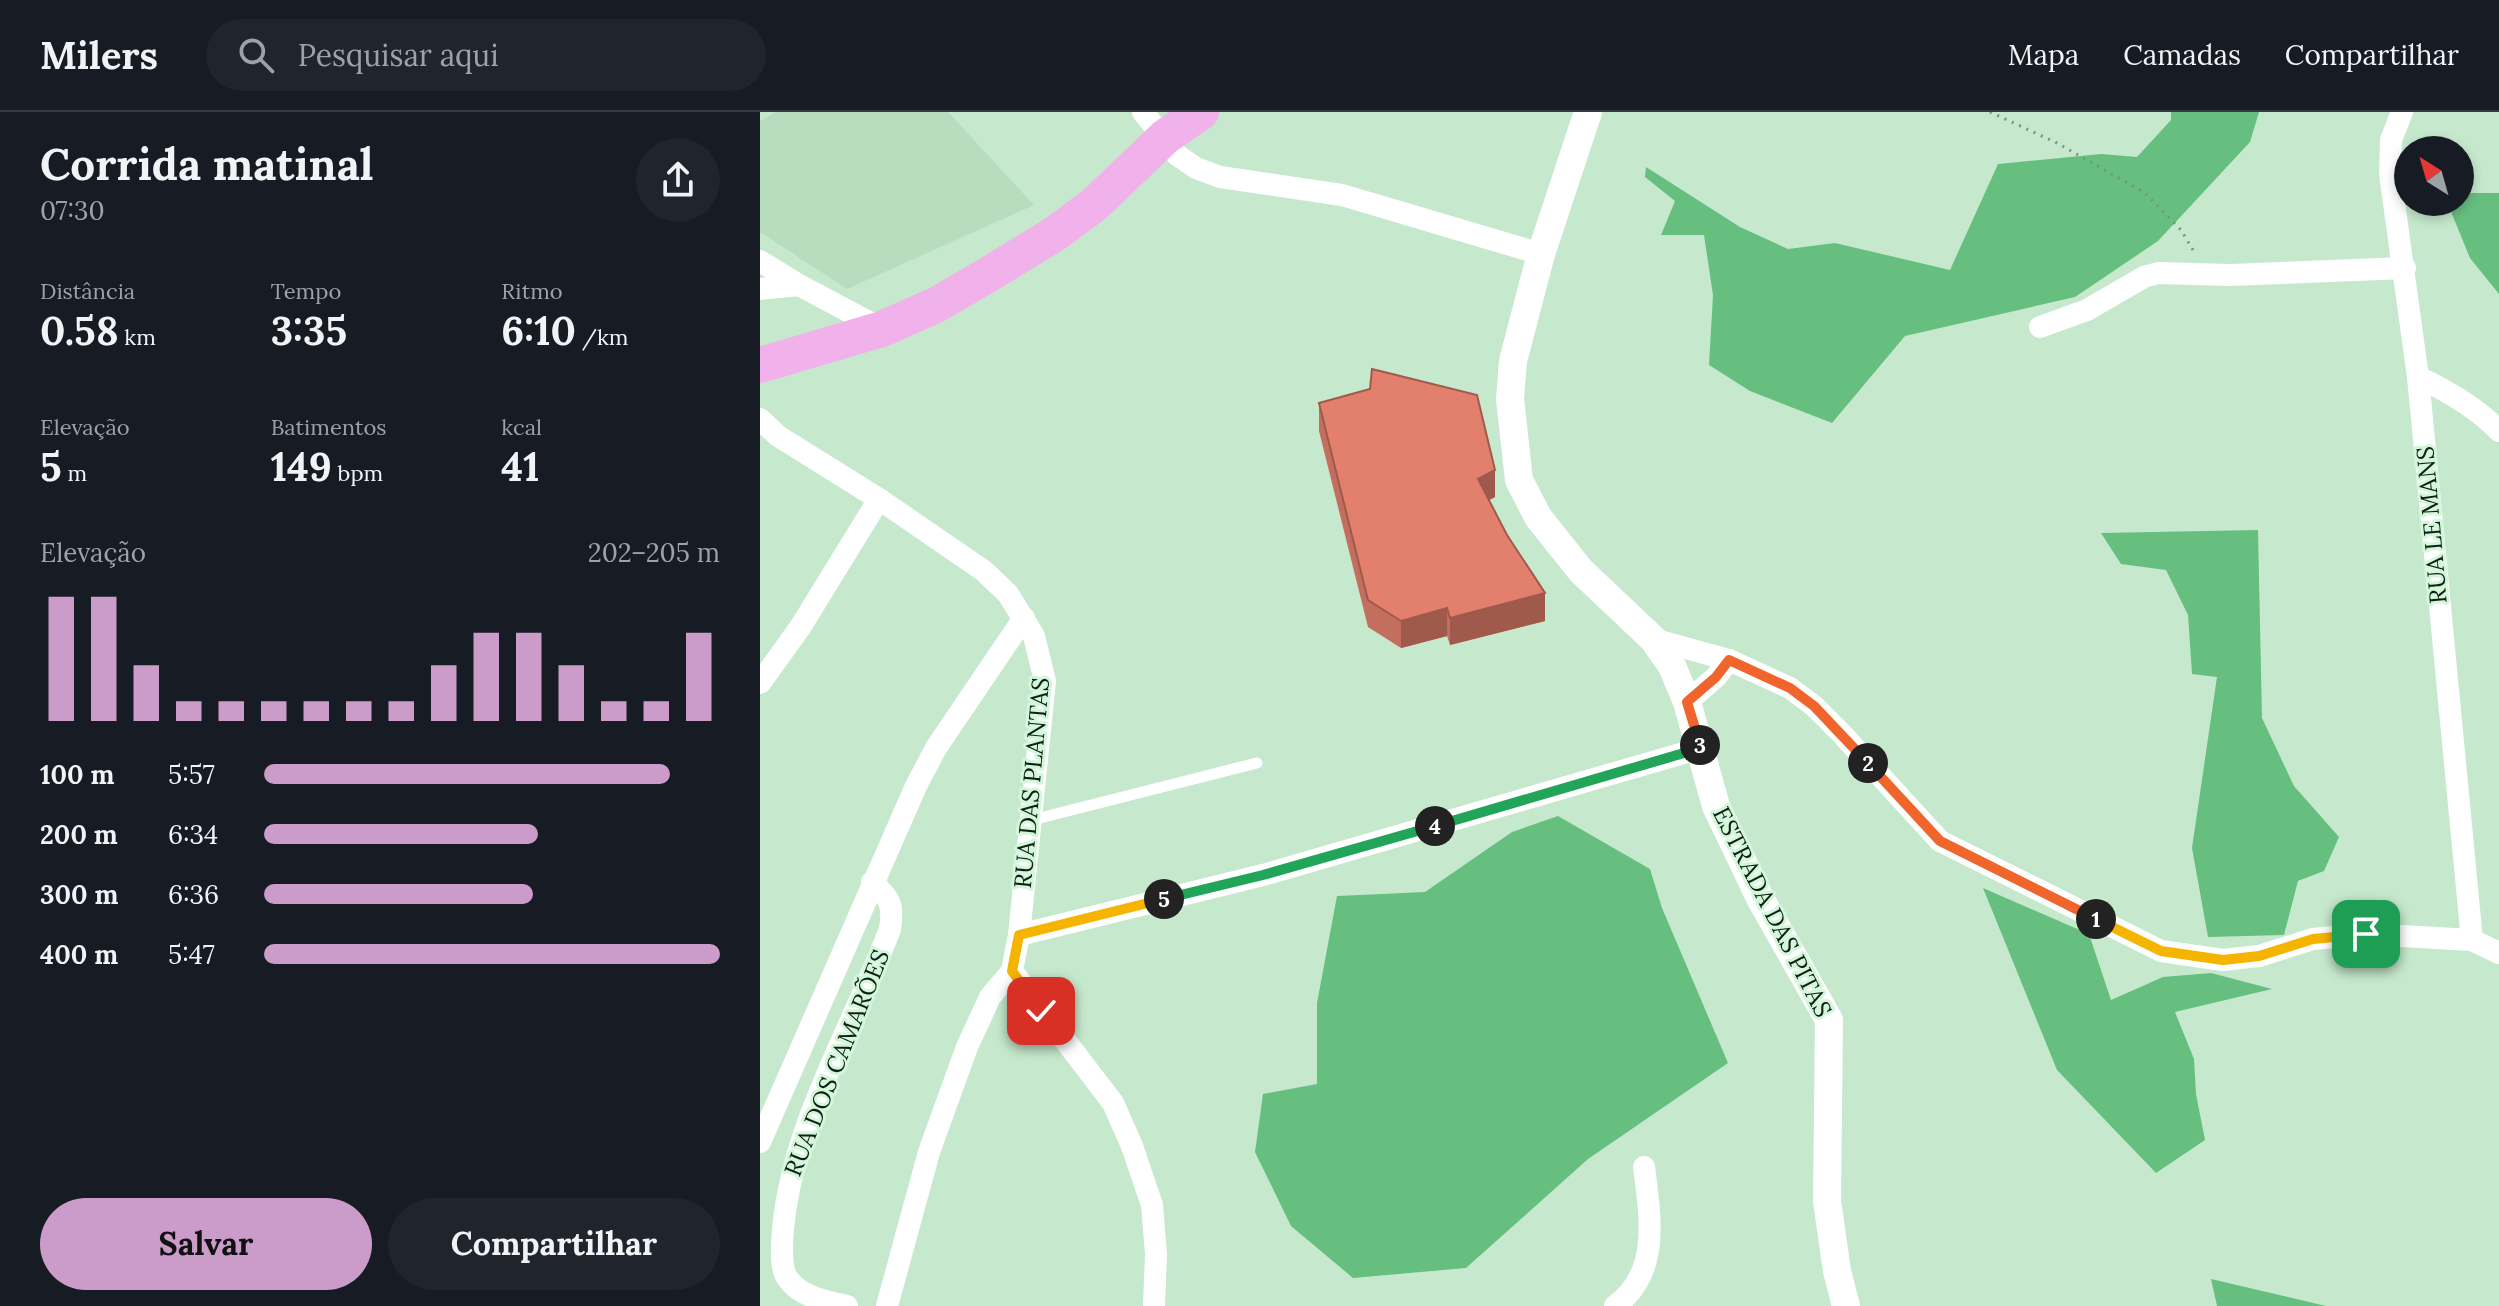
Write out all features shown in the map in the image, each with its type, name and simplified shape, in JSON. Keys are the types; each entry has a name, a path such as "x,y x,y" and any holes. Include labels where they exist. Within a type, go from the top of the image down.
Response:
{"main road":[{"path":"760,365 882,329 936,305 1056,233 1095,204 1154,125 1201,112"}],"street":[{"name":"ESTRADA DAS PITAS","path":"1588,112 1541,254 1513,361 1510,399 1519,480 1538,517 1581,571 1653,639 1672,666 1687,702 1716,806 1760,898 1829,1020 1827,1201 1837,1271 1846,1306"},
{"name":"RUA LE MANS","path":"2402,112 2391,140 2389,158 2418,377 2472,940"},
{"path":"1154,125 1177,155 1196,168 1220,177 1342,195 1541,254"},
{"path":"760,261 882,329"},
{"path":"2040,327 2087,310 2144,277 2158,273 2405,268"},
{"path":"760,289 799,285"},
{"path":"2418,377 2452,393 2487,418 2499,431"},
{"name":"RUA DAS PLANTAS","path":"760,419 778,436 879,499 984,571 1008,594 1034,636 1045,681 1019,935 1012,971 990,997 967,1047 929,1152 887,1306"},
{"path":"760,683 801,626 879,499"},
{"name":"RUA DOS CAMARÕES","path":"760,1142 872,882 936,748 1024,618"},
{"path":"1653,639 1729,660 1790,688 1814,706 1940,841 2161,951 2223,960 2259,956 2313,939 2340,935 2472,940 2499,953"},
{"path":"1687,702 1716,677 1729,660"},
{"path":"1019,935 1278,871 1701,748"},
{"name":"RUA DOS CAMARÕES","path":"847,1306 826,1302 799,1290 785,1277 783,1227 793,1165 890,929 892,913 887,895 872,882"},
{"path":"1012,971 1113,1103 1132,1146 1152,1205 1156,1254 1154,1306"},
{"path":"1615,1306 1637,1283 1648,1259 1651,1220 1644,1167"}],"lane":[{"path":"1032,820 1257,763"}],"path":[{"path":"1990,112 2057,143 2145,193 2181,230 2207,274"}],"shaded area":[{"path":"776,112 948,112 1034,205 847,289 760,232 760,121"}],"green space":[{"path":"2171,112 2259,112 2250,142 2158,241 2075,297 1905,336 1832,423 1750,391 1709,365 1713,295 1704,235 1661,235 1675,201 1645,177 1646,167 1740,227 1788,249 1835,243 1950,270 1998,164 2101,154 2137,157 2171,120"},
{"path":"2474,193 2499,193 2499,294 2470,258 2453,216 2474,216"},
{"path":"2258,530 2262,718 2294,786 2339,837 2324,871 2298,881 2284,935 2208,937 2192,848 2217,677 2192,674 2188,615 2166,570 2121,564 2101,533"},
{"path":"1558,816 1650,869 1662,908 1728,1063 1588,1159 1466,1268 1353,1278 1291,1226 1255,1152 1263,1094 1317,1084 1317,1003 1337,896 1425,892 1512,832"},
{"path":"1983,888 2089,934 2111,1000 2163,977 2211,973 2272,989 2175,1012 2194,1059 2196,1094 2205,1140 2156,1173 2057,1070"},
{"path":"2211,1279 2326,1306 2217,1306"}],"building":[{"path":"1372,369 1477,395 1495,470 1478,479 1507,535 1545,593 1450,618 1447,608 1401,621 1368,600 1319,403 1370,389"}],"route":[{"path":"1041,1011 1012,971 1019,935 1263,875 1701,748 1687,702 1716,677 1729,660 1790,688 1814,706 1940,841 2161,951 2223,960 2259,956 2313,939 2366,934"}]}
